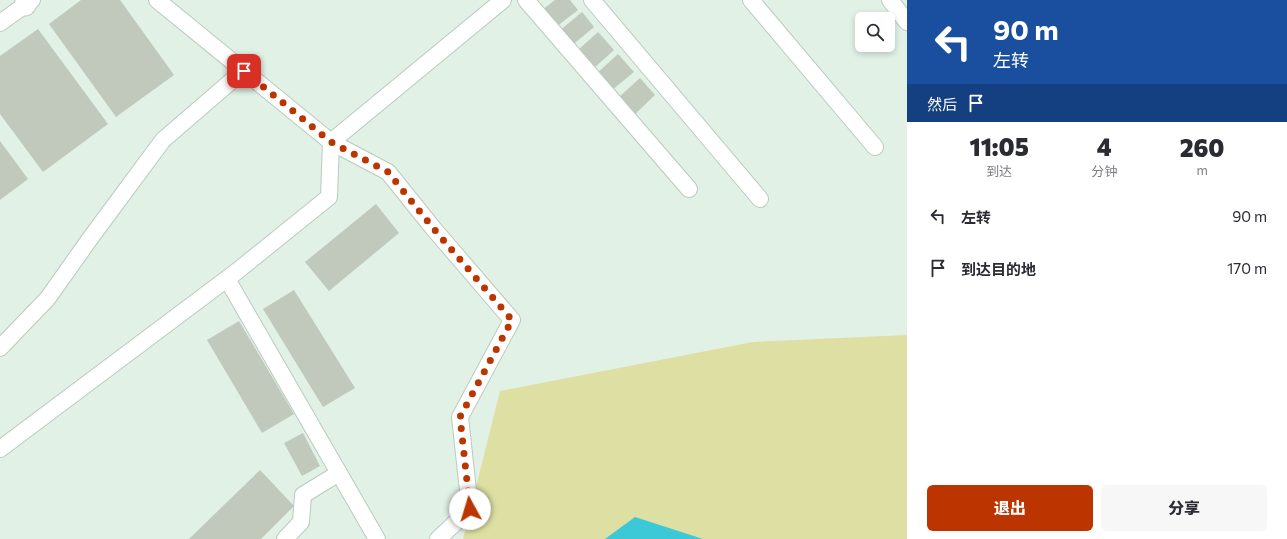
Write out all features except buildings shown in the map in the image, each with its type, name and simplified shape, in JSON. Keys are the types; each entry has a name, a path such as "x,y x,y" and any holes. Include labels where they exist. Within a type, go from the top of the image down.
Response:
{"street":[{"path":"157,0 331,142 388,172 433,228 512,320 460,417 470,509 438,539"},
{"path":"0,449 227,279 329,197 331,142 503,0"},
{"path":"526,0 689,189"},
{"path":"592,0 760,199"},
{"path":"751,0 875,147"},
{"path":"890,0 907,22"},
{"path":"0,23 28,2"},
{"path":"0,348 48,298 162,140 244,71"},
{"path":"227,279 377,539"},
{"path":"285,539 301,522 303,495 339,473"}],"green space":[{"path":"907,335 907,539 463,539 500,391 753,342"}],"water":[{"path":"635,517 703,539 605,539"}],"route":[{"path":"244,71 331,142 388,172 433,228 512,320 460,417 470,509"}]}
